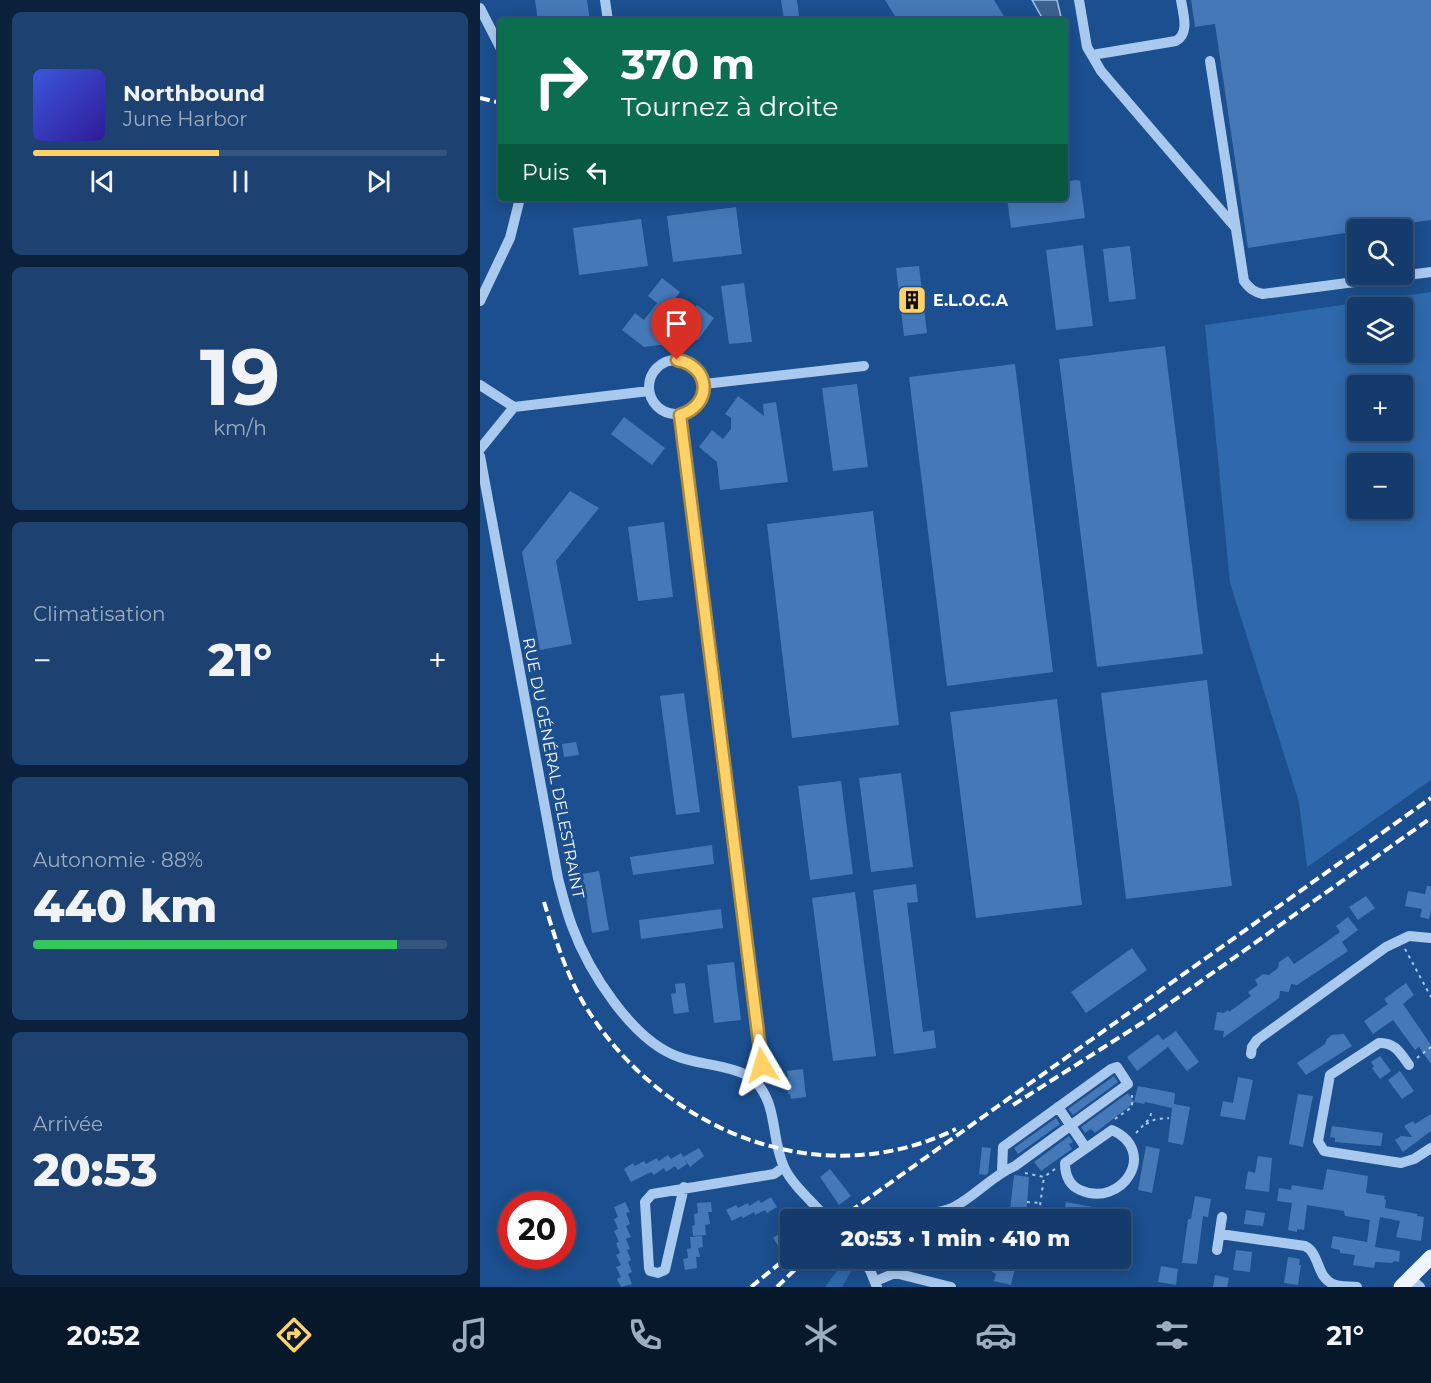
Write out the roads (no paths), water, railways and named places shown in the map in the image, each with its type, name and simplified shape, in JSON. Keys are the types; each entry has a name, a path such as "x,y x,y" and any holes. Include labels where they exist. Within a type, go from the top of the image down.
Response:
{"main road":[{"path":"1410,1284 1431,1257"}],"street":[{"path":"605,0 608,18"},
{"path":"1078,0 1087,47 1101,71 1236,228"},
{"path":"1092,55 1176,41 1182,38 1185,33 1181,0"},
{"path":"480,8 498,43"},
{"path":"1210,61 1244,281 1254,292 1263,294 1431,272"},
{"path":"480,301 510,238 519,201"},
{"path":"669,361 685,361 692,364 698,370 704,384 700,401 688,412 680,415 666,413 659,409 649,391 651,375 669,361"},
{"path":"704,384 864,366"},
{"path":"480,385 514,407 649,391"},
{"path":"480,449 514,407"},
{"path":"680,415 762,1061 756,1082 769,1101 778,1149 784,1167 819,1209"},
{"name":"RUE DU GÉNÉRAL DELESTRAINT","path":"480,456 558,878 572,928 595,974 620,1009 646,1037 677,1057 743,1073 756,1082"},
{"path":"1251,1054 1252,1047 1257,1040 1399,940 1419,936 1431,938"},
{"path":"1409,1065 1393,1046 1387,1042 1379,1043 1330,1075 1318,1141 1324,1150 1401,1163 1414,1160 1431,1148"},
{"path":"949,1209 1002,1172 1015,1166 1128,1084 1117,1067 1111,1069 1003,1147 1002,1172"},
{"path":"1058,1107 1086,1148"},
{"path":"1112,1130 1128,1140 1134,1154 1133,1167 1128,1178 1118,1187 1095,1196 1076,1188 1068,1180 1065,1163 1086,1148 1112,1130"},
{"path":"684,1187 664,1270 658,1273 650,1271 645,1202 652,1194 684,1187 774,1174 784,1167"},
{"path":"1217,1250 1222,1217"},
{"path":"1220,1234 1305,1246 1314,1253 1326,1280 1333,1284 1357,1287"},
{"path":"867,1269 876,1284 895,1273 951,1287"},
{"path":"893,1269 895,1273"}],"railway":[{"path":"480,98 498,102"},
{"path":"853,1209 1431,798"},
{"path":"1013,1105 1142,1023 1431,818"},
{"path":"544,902 569,975 591,1015 624,1057 663,1092 706,1121 753,1141 803,1153 854,1155 905,1148 956,1129"},
{"path":"751,1287 780,1263"},
{"path":"777,1287 796,1269"}],"place":[{"name":"E.L.O.C.A","path":"912,300"}]}
